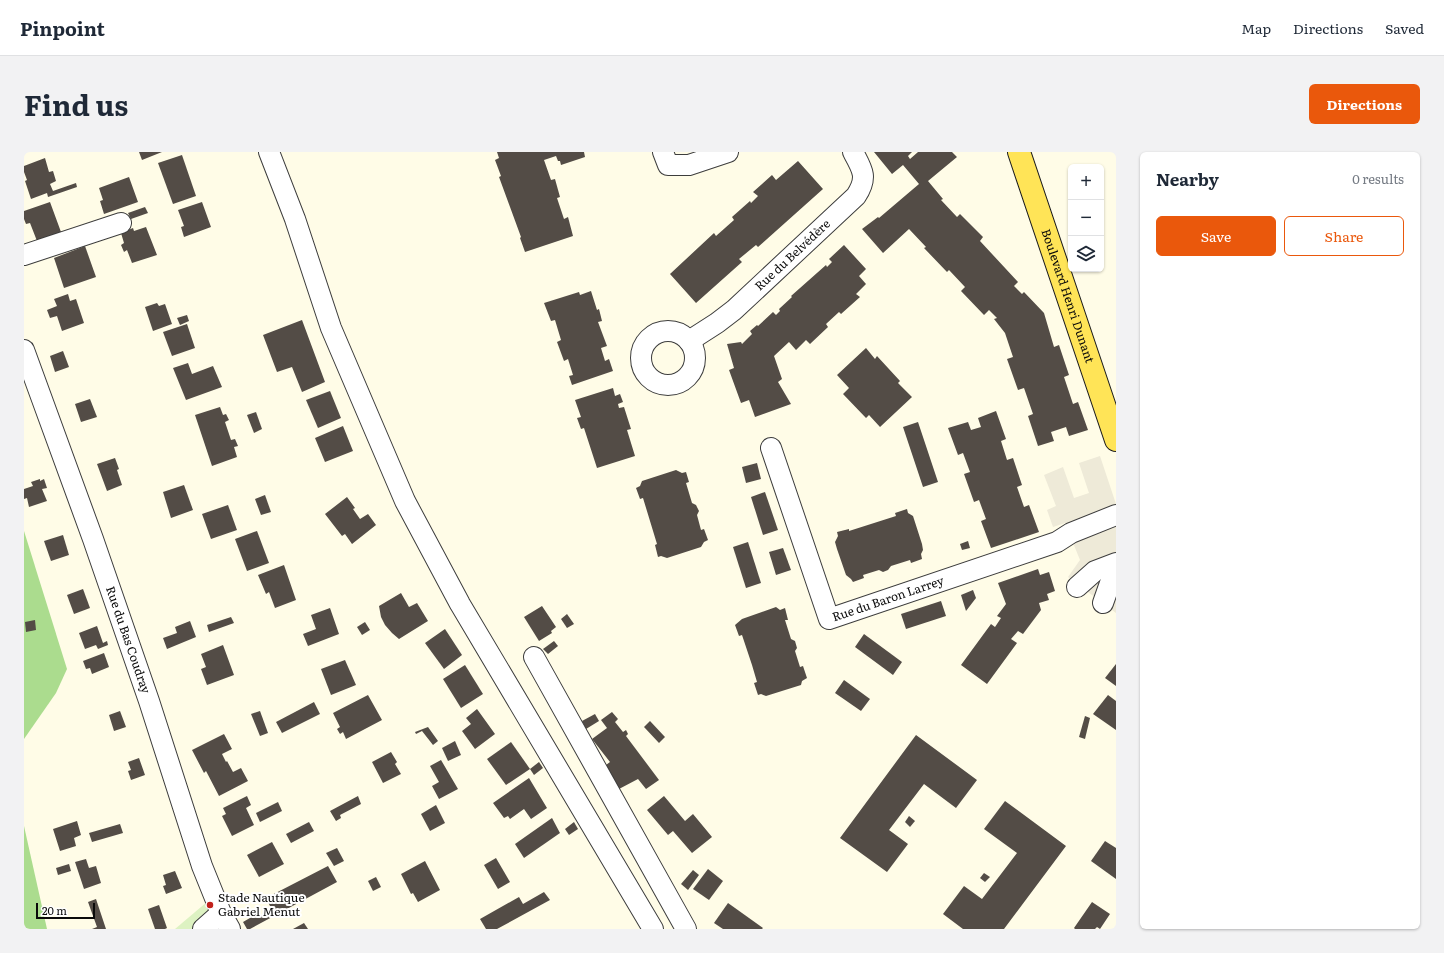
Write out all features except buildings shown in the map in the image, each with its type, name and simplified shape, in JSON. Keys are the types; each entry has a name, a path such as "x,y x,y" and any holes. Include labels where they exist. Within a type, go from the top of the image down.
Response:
{"main road":[{"name":"Boulevard Henri Dunant","path":"1019,152 1116,440"}],"street":[{"path":"269,152 295,219 331,328 405,501 460,604 653,929"},
{"path":"663,152 668,165 689,165 728,152"},
{"name":"Rue du Belvédère","path":"689,341 734,310 856,196 862,187 864,176 853,152"},
{"path":"24,256 121,223"},
{"name":"Rue du Bas Coudray","path":"24,350 93,539 202,866 226,921"},
{"name":"Rue du Baron Larrey","path":"771,448 829,619 1057,542 1071,533 1116,515"},
{"path":"1077,587 1095,571 1116,563"},
{"path":"1103,603 1116,566"},
{"path":"534,657 686,929"},
{"path":"203,929 226,921"}],"green space":[{"path":"24,531 67,669 56,693 24,739"},
{"path":"24,826 47,929 24,929"},
{"name":"Stade Nautique Gabriel Menut","path":"214,896 230,929 175,929"}],"shaded area":[{"path":"1100,456 1116,504 1116,613 1068,577 1080,560 1065,523 1053,527 1047,510 1056,506 1044,475 1063,467 1074,498 1089,493 1079,463"}],"place":[{"name":"Stade Nautique Gabriel Menut","path":"210,905"}]}
